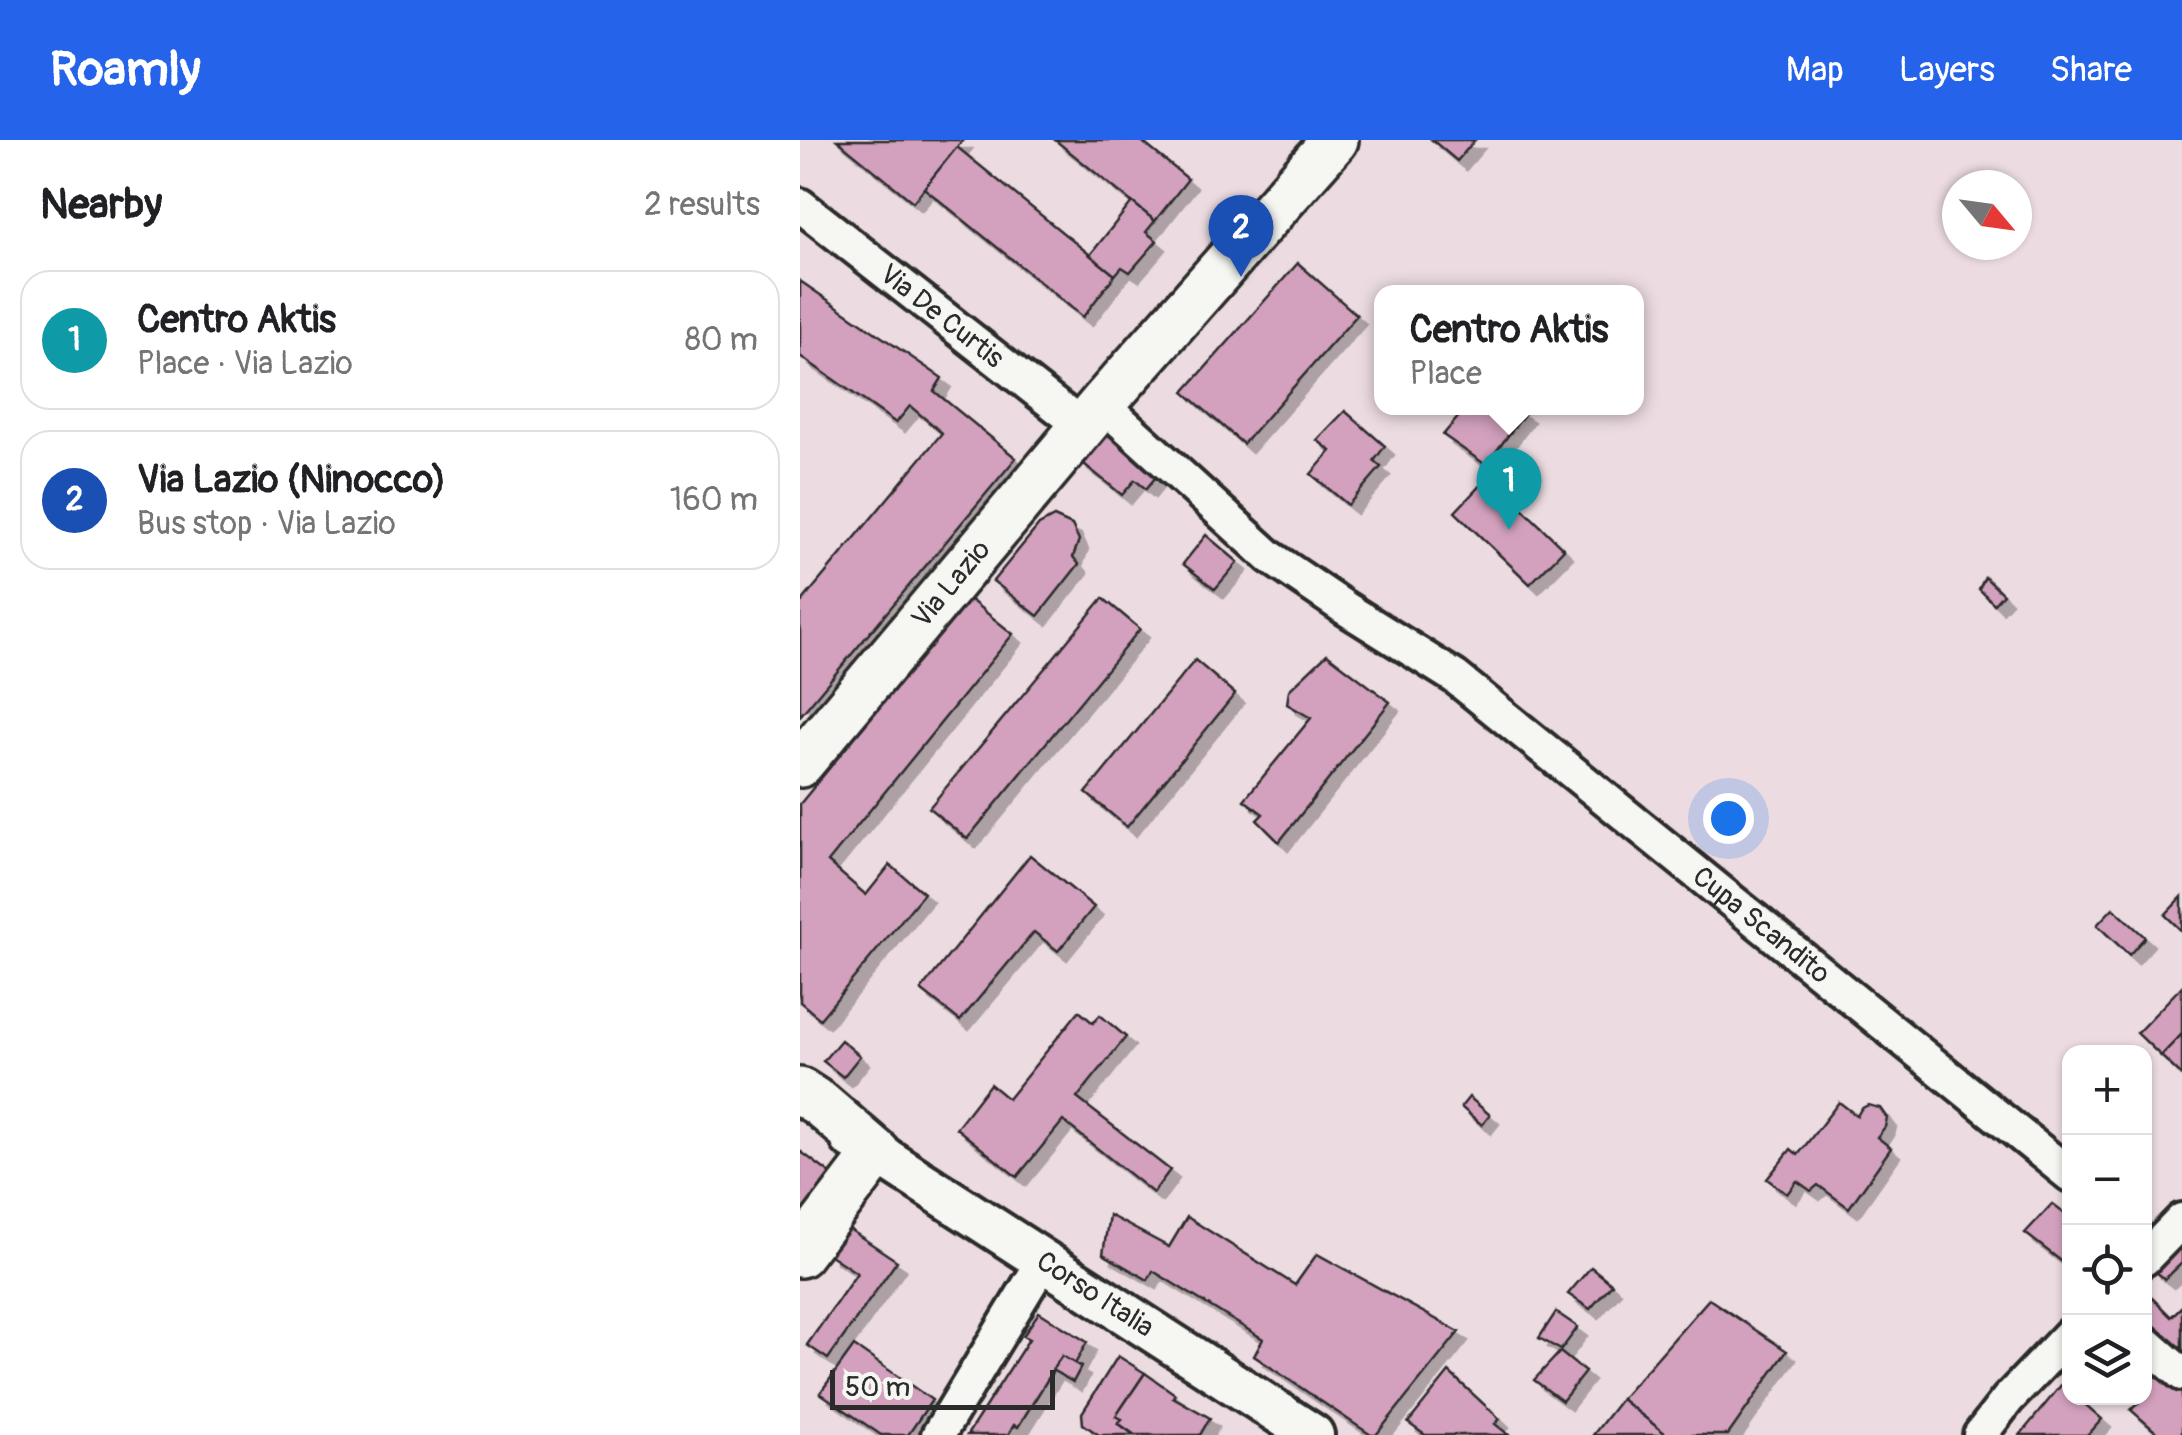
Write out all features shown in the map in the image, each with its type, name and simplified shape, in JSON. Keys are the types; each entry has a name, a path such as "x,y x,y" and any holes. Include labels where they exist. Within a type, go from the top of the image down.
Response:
{"main road":[{"name":"Via Lazio","path":"800,764 1092,416 1335,140"},
{"name":"Corso Italia","path":"800,1091 877,1153"},
{"path":"800,1254 877,1153"}],"street":[{"name":"Via De Curtis","path":"800,205 1092,416"},
{"name":"Cupa Scandito","path":"1092,416 1270,557 1455,678 2062,1169"},
{"name":"Corso Italia","path":"800,1109 877,1153 1313,1435"},
{"path":"2152,1245 2182,1220"},
{"path":"938,1435 1044,1260"},
{"path":"1980,1435 2062,1342"},
{"path":"2152,1348 2182,1374"}],"building":[{"path":"837,140 963,140 913,202"},
{"path":"1055,140 1140,140 1188,179 1155,221"},
{"path":"1432,140 1475,140 1457,161"},
{"path":"957,147 1115,275 1083,317 924,188"},
{"path":"1132,202 1155,221 1146,232 1157,241 1130,272 1122,267 1115,275 1090,255"},
{"path":"1298,263 1357,315 1243,444 1184,392"},
{"path":"800,281 942,378 934,391 1016,458 800,716 800,604 942,433 910,406 896,423 800,356"},
{"path":"1345,411 1385,446 1374,461 1381,467 1348,505 1311,474 1331,451 1317,440"},
{"path":"1460,415 1524,415 1486,465 1443,435"},
{"path":"1104,428 1160,472 1146,489 1135,480 1122,495 1079,460"},
{"path":"1489,476 1564,549 1530,584 1455,512"},
{"path":"1054,517 1072,525 1079,540 1073,557 1079,564 1038,616 993,581 1039,525"},
{"path":"1206,535 1238,562 1215,589 1183,564"},
{"path":"1985,577 2003,594 1994,604 1979,589"},
{"path":"968,598 1013,634 828,862 866,895 890,865 924,893 820,1019 800,1002 800,804"},
{"path":"1103,598 1140,629 967,839 929,808"},
{"path":"1327,654 1390,702 1279,842 1257,820 1263,814 1244,800 1311,718 1287,704 1289,690"},
{"path":"1195,660 1235,694 1127,827 1086,793"},
{"path":"1030,855 1094,907 1058,951 1034,932 960,1021 921,990"},
{"path":"2182,897 2182,931 2165,915"},
{"path":"2113,908 2145,937 2129,955 2097,925"},
{"path":"2182,986 2182,1034 2161,1056 2137,1033"},
{"path":"1079,1011 1093,1023 1100,1015 1126,1037 1077,1098 1170,1170 1153,1193 1063,1121 1017,1177 956,1128 990,1084 1008,1099"},
{"path":"2182,1034 2182,1076 2161,1056"},
{"path":"841,1040 860,1056 843,1077 823,1061"},
{"path":"1469,1097 1490,1115 1482,1125 1461,1107"},
{"path":"1839,1102 1857,1116 1868,1105 1880,1108 1887,1118 1877,1137 1891,1148 1849,1208 1818,1185 1811,1191 1797,1181 1787,1194 1767,1179 1791,1149 1798,1155"},
{"path":"800,1151 836,1178 800,1227"},
{"path":"2052,1204 2062,1212 2062,1262 2025,1233"},
{"path":"1109,1215 1169,1247 1187,1217 1295,1285 1317,1254 1459,1332 1376,1435 1371,1435 1254,1356 1263,1339 1153,1271 1148,1280 1103,1254"},
{"path":"846,1227 897,1261 828,1359 807,1345 857,1273 827,1253"},
{"path":"2182,1238 2182,1263 2165,1279 2152,1269"},
{"path":"1591,1267 1612,1284 1590,1309 1568,1294"},
{"path":"2152,1298 2171,1317 2182,1306 2182,1353 2152,1334"},
{"path":"1709,1299 1787,1351 1728,1435 1667,1435 1621,1399"},
{"path":"1039,1312 1087,1342 1075,1364 1062,1356 1018,1427 1014,1425 1008,1435 967,1435 1029,1339 1023,1336"},
{"path":"1556,1312 1578,1327 1561,1350 1539,1338"},
{"path":"854,1346 932,1400 908,1435 881,1435 820,1393"},
{"path":"1560,1352 1585,1372 1562,1401 1534,1380"},
{"path":"1062,1356 1081,1367 1073,1382 1052,1370"},
{"path":"1118,1356 1145,1373 1116,1416 1122,1419 1118,1423 1134,1435 1099,1435 1083,1424 1082,1413"},
{"path":"2152,1360 2182,1385 2182,1435 2154,1435 2156,1432 2131,1410 2136,1405 2152,1405"},
{"path":"1449,1372 1500,1419 1495,1424 1509,1435 1425,1435 1408,1423"},
{"path":"1145,1373 1175,1394 1173,1397 1210,1418 1200,1435 1135,1435 1118,1423 1122,1419 1116,1416"},
{"path":"2062,1384 2062,1405 2086,1405 2102,1419 2088,1435 2020,1435"},
{"path":"1621,1399 1667,1435 1593,1435"}],"place":[{"name":"Via Lazio (Ninocco)","path":"1241,277"},
{"name":"Centro Aktis","path":"1509,530"}]}
